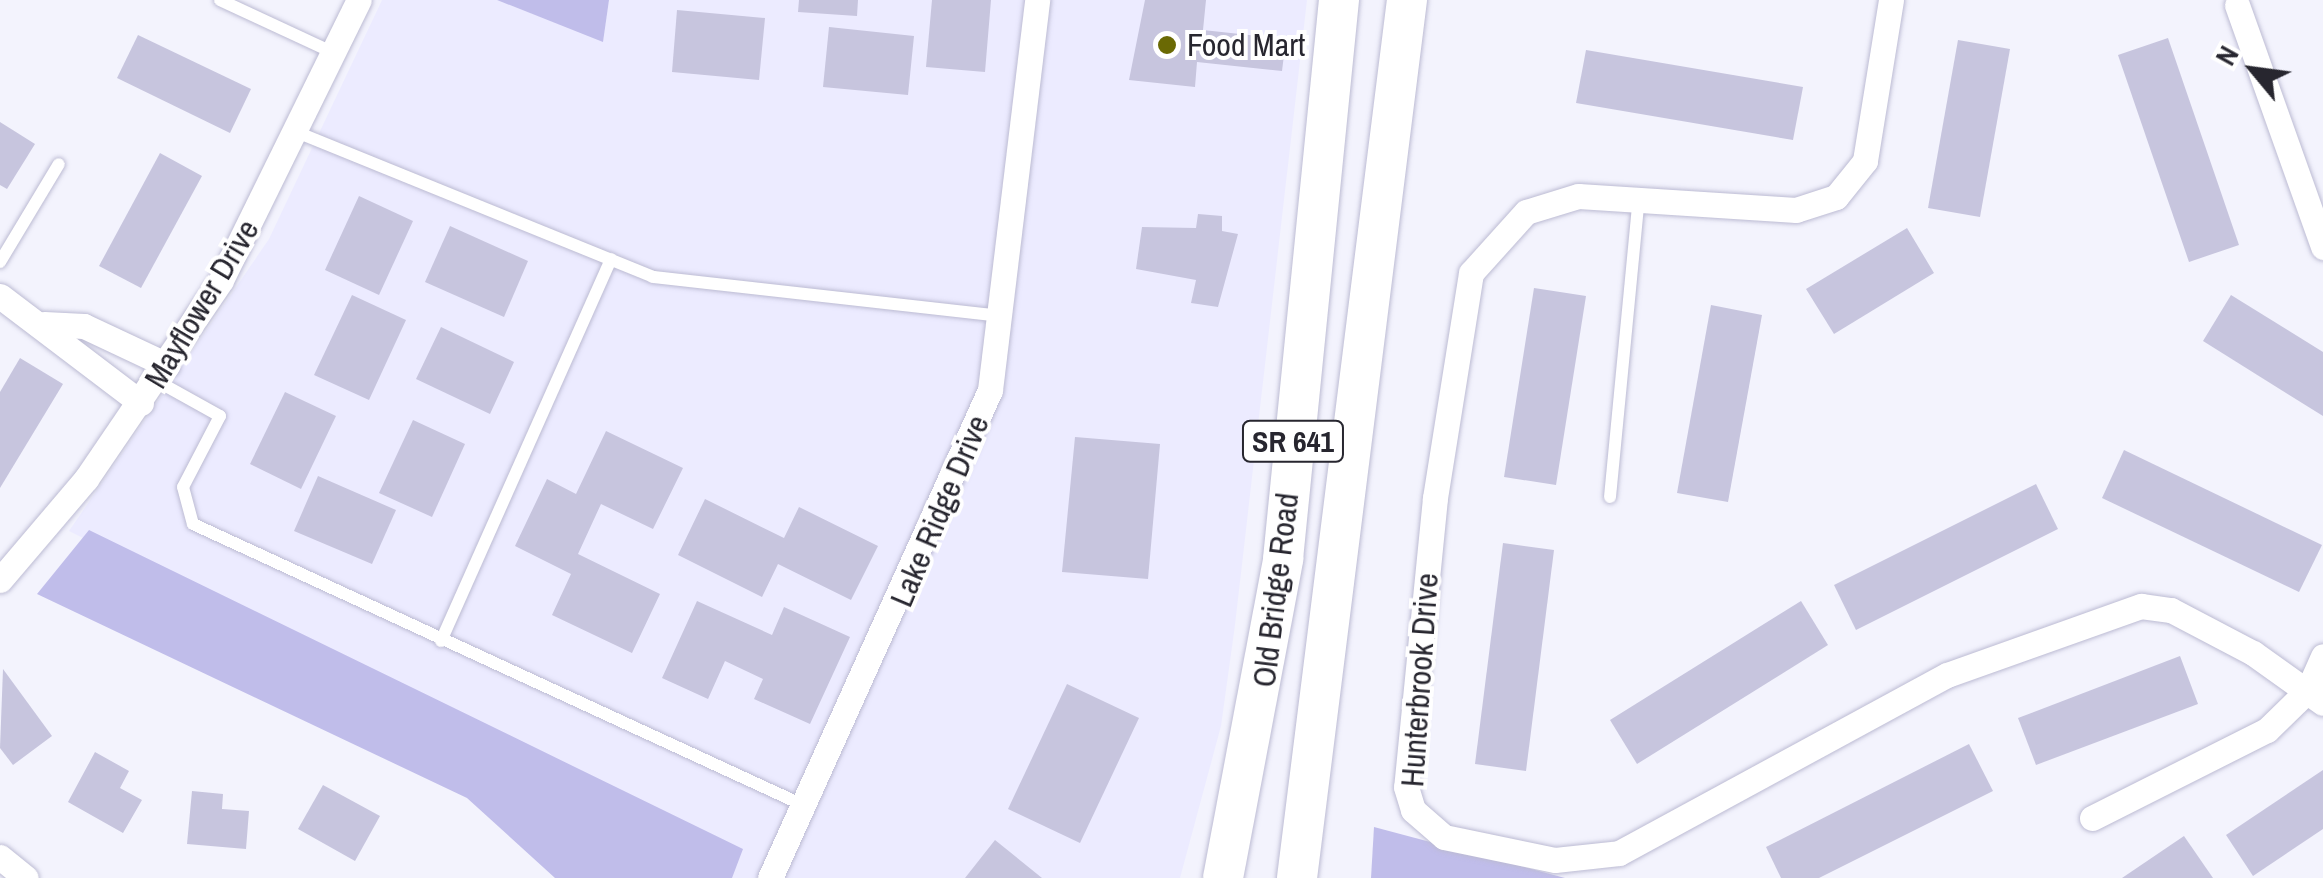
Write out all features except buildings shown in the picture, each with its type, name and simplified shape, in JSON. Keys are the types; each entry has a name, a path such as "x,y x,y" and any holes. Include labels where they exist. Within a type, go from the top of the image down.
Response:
{"main road":[{"name":"Old Bridge Road","path":"1224,878 1283,558 1339,0"},
{"name":"Old Bridge Road","path":"1300,870 1407,0"}],"street":[{"name":"Mayflower Drive","path":"0,580 162,373 300,133 359,0"},
{"name":"Lake Ridge Drive","path":"770,878 975,440 1004,316 1036,0"},
{"name":"Hunterbrook Drive","path":"1891,0 1865,161 1836,196 1796,210 1640,196 1578,196 1526,212 1484,251 1460,304 1406,786 1426,826 1555,860 1619,853 1947,675 2110,610 2172,610 2315,697"},
{"path":"2237,5 2323,248"},
{"path":"0,296 44,324 65,350 141,403"},
{"path":"44,324 84,326 162,373"},
{"path":"2092,818 2268,730 2315,697 2323,656"},
{"path":"0,857 26,878"}],"lane":[{"path":"220,0 336,54"},
{"path":"300,133 653,277 1004,316"},
{"path":"0,262 59,164"},
{"path":"1610,497 1640,196"},
{"path":"441,641 610,259"},
{"path":"162,373 220,416 183,488 193,524 805,806"}],"shaded area":[{"path":"382,0 497,0 603,41 609,0 1307,0 1221,726 1180,878 694,878 707,850 69,531 269,239"},
{"path":"497,0 609,0 603,42"},
{"path":"89,530 743,849 732,878 555,878 467,798 37,594"},
{"path":"1374,827 1565,878 1371,878"}],"place":[{"name":"Food Mart","path":"1167,45"}]}
